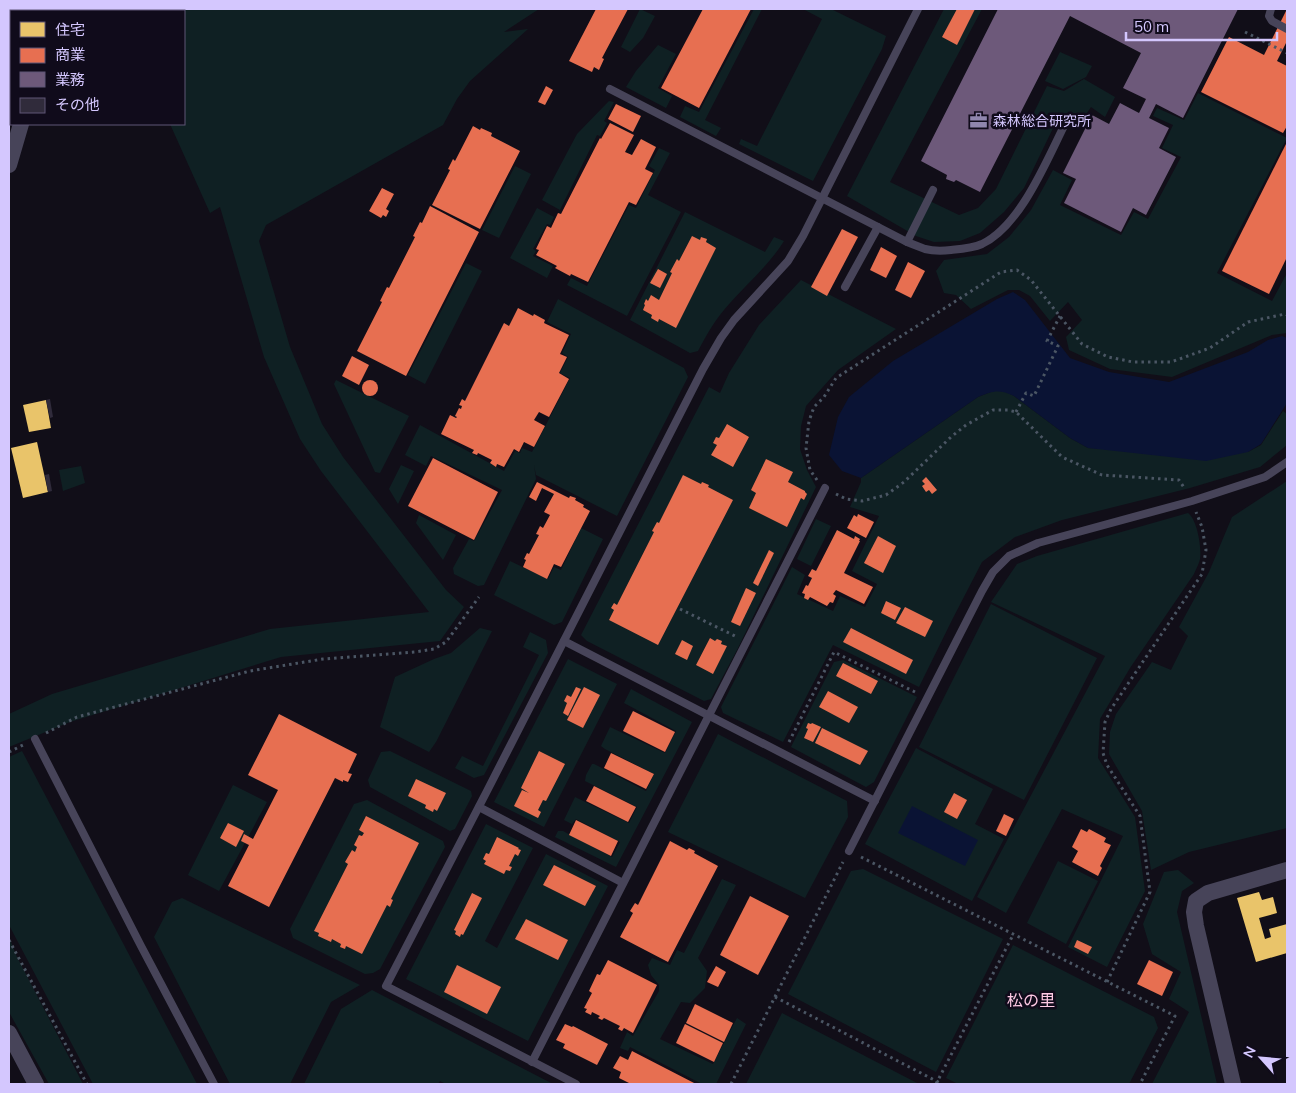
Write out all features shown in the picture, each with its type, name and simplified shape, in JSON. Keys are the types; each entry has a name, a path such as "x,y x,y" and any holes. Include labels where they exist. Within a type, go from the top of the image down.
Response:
{"street":[{"path":"9,165 21,125"},
{"path":"1233,1084 1196,926 1194,912 1196,901 1208,893 1287,870"},
{"path":"9,1033 36,1084"}],"lane":[{"path":"576,1084 386,986 703,369 734,320 788,262 918,9"},
{"path":"1271,9 1269,16 1272,21 1287,30"},
{"path":"610,89 724,144 907,242 924,249 940,251 961,249 981,244 995,235 1021,207 1064,126"},
{"path":"907,242 933,190"},
{"path":"845,287 878,227"},
{"path":"849,851 982,591 993,572 1009,556 1038,543 1192,501 1265,477 1287,462"},
{"path":"532,1062 825,488"},
{"path":"564,641 875,801"},
{"path":"35,739 214,1084"},
{"path":"479,807 623,883"}],"path":[{"path":"1245,32 1287,53"},
{"path":"1107,982 1150,892 1140,816 1102,754 1105,722 1202,574 1206,550 1202,527 1192,501 1179,480 1102,475 1062,457 1016,412 1008,410 993,410 966,425 904,482 886,495 862,501 846,499 825,488 810,470 806,448 809,421 814,407 824,397 836,378 1001,272 1016,270 1032,280 1082,344 1108,357 1133,362 1171,362 1210,348 1248,322 1287,315"},
{"path":"1016,412 1026,393 1034,396 1058,346 1047,341 1060,316"},
{"path":"9,752 77,717 250,672 323,659 434,649 446,642 479,597"},
{"path":"680,609 746,642"},
{"path":"783,753 834,652 928,698"},
{"path":"731,1084 849,851 1175,1016 1140,1084"},
{"path":"936,1083 1013,935"},
{"path":"9,940 87,1084"},
{"path":"775,998 936,1083 942,1084"}],"shaded area":[{"path":"539,9 504,32 528,29 470,81 457,99 443,125 266,225 259,241 290,347 322,424 343,457 446,590 464,607 440,641 281,657 70,722 9,747 9,714 52,694 270,629 429,612 321,471 300,439 264,357 220,207 210,213 170,125 185,125 185,10 128,10"},
{"path":"640,9 655,16 643,38 630,52 621,47"},
{"path":"754,9 762,9 705,120 721,128 716,136 680,117 685,106 699,112"},
{"path":"803,9 831,9 886,36 882,49 813,181 739,144 741,139 757,146 822,19"},
{"path":"944,9 982,9 890,182 959,215 978,208 996,189 1047,86 1064,91 1084,79 1115,97 1105,117 1091,107 1078,127 1057,120 1024,188 1004,212 980,233 960,241 934,242 916,236 847,196"},
{"path":"658,45 676,54 658,88 672,96 666,108 626,87 636,71"},
{"path":"1060,52 1092,66 1086,77 1063,89 1045,81"},
{"path":"1198,93 1287,138 1217,273 1272,301 1287,273 1287,333 1272,335 1172,377 1110,369 1069,350 1066,337 1082,320 1068,302 1050,321 1030,296 1019,290 1008,290 971,309 956,295 944,293 936,271 944,260 987,254 1009,237 1031,210 1053,170 1072,180 1060,205 1121,235 1134,212 1148,219 1181,157 1162,148 1173,125 1153,116 1157,108 1184,120"},
{"path":"609,101 614,102 604,121 607,123 600,136 597,135 560,210 542,200 577,134"},
{"path":"659,148 670,153 648,195 681,212 627,316 567,285 571,278 587,286 629,205 636,208 655,170 649,166"},
{"path":"515,166 531,174 499,238 482,230"},
{"path":"537,208 554,217 550,225 547,224 533,249 536,251 533,256 553,266 547,278 510,258"},
{"path":"685,212 765,252 774,237 784,241 765,266 720,314 698,351 690,353 630,320"},
{"path":"466,263 482,271 425,384 408,375"},
{"path":"801,280 896,329 838,370 806,406 801,426 800,449 807,470 816,487 738,648 711,699 704,701 587,641 581,635 709,387 720,393 729,373 759,325"},
{"path":"558,299 684,368 688,377 617,516 536,475 534,465 536,479 484,585 478,586 454,574 453,568 469,539 474,541 502,490 431,456 426,466 405,455 420,425 504,471 515,451 520,453 522,448 532,452 570,378 560,373 568,357 562,353 571,334 547,322"},
{"path":"336,380 409,416 380,473 375,472 334,384"},
{"path":"993,391 1005,391 1014,396 1070,438 1088,448 1248,452 1261,445 1283,411 1287,414 1287,445 1260,467 1190,488 1062,520 1015,537 982,562 919,687 833,645 783,742 723,713 721,707 792,567 805,575 797,594 833,611 840,596 865,607 877,584 852,571 879,516 850,507 861,478 978,397"},
{"path":"401,465 414,471 398,504 389,489"},
{"path":"81,466 85,483 63,491 59,470"},
{"path":"1287,481 1287,828 1189,852 1151,870 1142,811 1109,754 1110,732 1116,714 1152,662 1171,670 1188,636 1179,627 1209,572 1232,517"},
{"path":"1188,513 1194,521 1198,534 1200,559 1198,565 1194,574 1130,668 1100,719 1098,758 1135,817 1145,891 1107,967 1068,947 1123,836 1062,809 1006,913 977,897 1105,656 991,602 1017,564 1037,556"},
{"path":"419,515 456,535 443,560 416,523"},
{"path":"816,519 831,526 811,566 797,559"},
{"path":"581,528 603,539 562,622 554,625 494,595 510,561 548,579 554,567 561,570"},
{"path":"991,604 1097,658 1024,800 919,747"},
{"path":"480,628 492,631 436,742 429,752 380,727 395,677 451,653"},
{"path":"530,632 546,640 548,653 484,775 474,778 455,768 462,756 483,766 539,655 523,647"},
{"path":"568,659 617,684 544,827 494,802"},
{"path":"843,660 917,697 874,782 866,787 791,747 834,662"},
{"path":"631,689 692,722 616,867 555,837 558,831 563,831 612,857 620,842 576,819 572,824 564,820 575,797 629,823 637,807 585,781 592,764 646,791 654,774 601,746 610,727 665,753 676,731 624,703"},
{"path":"718,734 847,801 848,817 805,898 668,832"},
{"path":"916,748 993,789 975,824 1004,839 972,901 865,844"},
{"path":"22,751 197,1084 93,1084 9,925 9,757"},
{"path":"390,751 471,791 472,796 455,829 450,831 370,787 368,780 381,752"},
{"path":"233,785 267,802 219,891 188,875"},
{"path":"367,800 443,841 445,847 380,969 373,973 365,974 293,938 290,929 354,804"},
{"path":"486,824 533,848 485,941 497,948 546,854 608,886 528,1041 406,979"},
{"path":"1058,861 1098,881 1066,944 1027,923"},
{"path":"863,869 1003,939 936,1072 788,994 851,871"},
{"path":"1178,870 1194,883 1182,891 1177,912 1217,1084 1152,1084 1189,1012 1169,999 1181,972 1152,954 1143,924 1164,872"},
{"path":"722,879 736,885 698,958 707,971 705,988 690,1003 681,1002 660,1039 713,1064 737,1018 746,1024 716,1084 702,1084 630,1047 628,1051 620,1048 627,1032 633,1036 659,991 659,985 651,975 648,965 652,958 670,965 677,950 684,953"},
{"path":"182,898 360,985 331,1002 290,1084 230,1084 154,937 172,902"},
{"path":"9,937 17,957 83,1084 49,1084 9,1012"},
{"path":"1013,945 1154,1017 1158,1028 1129,1084 958,1084 946,1078"},
{"path":"372,990 553,1084 446,1084 440,1081 438,1084 304,1084 341,1009"},
{"path":"782,1013 919,1084 746,1084"}],"water":[{"path":"1013,292 1025,300 1070,358 1109,372 1169,382 1248,352 1268,340 1282,336 1287,338 1287,403 1261,444 1248,452 1206,461 1088,448 1070,438 1014,396 1004,392 992,392 978,397 861,478 842,471 829,455 838,417 849,397 893,361 997,299"},
{"path":"912,806 978,840 965,866 898,833"}],"building: 住宅":[{"path":"71,9 99,9 98,10"},
{"path":"46,400 51,428 29,432 23,405"},
{"path":"37,442 48,492 23,498 11,448"},
{"path":"1259,892 1262,900 1273,897 1277,913 1259,918 1265,939 1271,937 1269,929 1287,924 1287,953 1256,962 1237,898"}],"building: 商業":[{"path":"596,9 628,9 602,58 604,59 599,70 594,67 592,72 569,61"},
{"path":"703,9 751,9 699,108 661,88"},
{"path":"957,9 975,9 957,45 942,37"},
{"path":"1287,9 1287,41 1277,61 1287,66 1287,126 1283,133 1201,92 1229,37 1264,55"},
{"path":"546,86 553,90 545,105 538,102"},
{"path":"616,104 641,116 633,132 608,119"},
{"path":"610,123 634,135 625,152 632,155 641,139 656,147 645,169 653,173 636,205 629,202 588,282 571,274 570,276 555,268 557,266 536,255 539,250 536,249 547,226 551,228 558,213 561,214 600,138"},
{"path":"473,126 492,133 491,136 520,151 480,229 432,205 450,170 448,169 453,159 455,161"},
{"path":"1287,142 1287,257 1269,294 1222,271"},
{"path":"382,188 394,194 386,209 389,211 386,217 383,215 381,218 369,211"},
{"path":"430,206 479,232 406,376 357,351 382,302 380,301 387,287 389,288 415,237 413,236 420,222 422,223"},
{"path":"842,229 858,237 827,296 811,287"},
{"path":"692,236 700,240 701,237 707,239 706,242 716,248 676,328 659,319 658,322 651,318 652,315 643,310 644,304 651,295 659,300 672,273 670,272 677,259 679,261"},
{"path":"881,247 897,256 886,278 870,270"},
{"path":"908,262 925,271 911,298 895,290"},
{"path":"658,269 667,274 660,288 650,283"},
{"path":"518,308 533,316 534,314 545,320 544,323 569,335 560,354 567,357 559,373 569,379 549,417 539,412 534,420 545,426 534,447 524,442 519,452 514,449 504,467 497,464 496,467 490,463 492,460 478,453 477,455 472,453 474,450 441,434 450,415 457,417 455,416 459,408 461,409 462,406 459,405 462,399 465,401 504,323 509,326"},
{"path":"352,356 369,365 359,385 342,376"},
{"path":"370,380 378,388 370,396 362,388"},
{"path":"727,424 749,437 733,467 711,455 717,445 713,443 716,437 719,438"},
{"path":"433,458 498,492 474,540 408,506"},
{"path":"766,459 793,472 788,482 807,494 804,500 801,498 787,527 749,508 756,493 751,490"},
{"path":"683,475 701,484 702,482 709,485 708,487 733,500 658,645 609,620 614,610 611,608 614,603 617,605 654,532 652,531 657,522 659,523"},
{"path":"926,477 937,490 932,494 929,490 926,492 922,486 925,484 922,481"},
{"path":"537,482 569,498 570,496 576,498 575,500 590,511 561,567 554,564 547,579 523,567 527,553 529,554 539,535 536,534 540,526 543,528 550,515 544,512 554,494 542,488 536,501 529,497"},
{"path":"858,514 874,522 866,538 847,528 854,515 857,517"},
{"path":"837,530 854,539 855,536 860,539 844,573 873,587 864,604 836,590 833,594 836,596 833,603 830,602 827,606 810,597 808,600 804,598 805,594 802,593 812,578 808,576 812,569 816,571"},
{"path":"878,536 896,546 883,573 864,563"},
{"path":"769,550 774,553 758,586 753,583"},
{"path":"746,588 756,593 740,626 731,622"},
{"path":"886,601 901,608 895,620 881,613"},
{"path":"905,607 933,621 925,637 896,623"},
{"path":"851,628 913,660 906,674 843,642"},
{"path":"710,638 715,641 717,639 722,641 721,644 727,646 713,674 696,665"},
{"path":"682,640 693,646 687,660 675,654"},
{"path":"843,663 878,681 871,694 836,676"},
{"path":"576,687 581,689 568,716 563,713 567,703 564,701 567,695 571,697"},
{"path":"584,687 600,695 583,728 567,720"},
{"path":"828,691 858,707 849,723 819,707"},
{"path":"633,711 675,732 665,752 623,731"},
{"path":"279,714 357,754 348,773 352,774 348,782 335,778 269,907 228,886 249,845 241,841 244,834 253,839 278,790 248,775"},
{"path":"808,723 821,727 813,742 804,738 808,729 806,728"},
{"path":"822,728 868,751 860,765 815,743"},
{"path":"539,751 565,764 546,801 543,800 538,810 541,812 538,818 514,806 522,790 529,793 521,788"},
{"path":"611,753 654,774 646,789 604,768"},
{"path":"416,779 446,793 437,811 434,809 433,812 425,808 426,805 408,796"},
{"path":"594,786 636,807 628,822 586,801"},
{"path":"954,793 967,800 957,819 944,812"},
{"path":"1004,814 1014,819 1006,836 996,831"},
{"path":"366,816 419,843 391,899 393,900 390,907 387,905 362,954 346,946 345,949 340,947 341,944 332,939 331,942 318,936 319,933 314,931 348,864 345,862 352,850 355,852 357,847 354,845 359,835 362,836 364,833 359,830"},
{"path":"576,820 618,841 611,856 569,835"},
{"path":"228,823 244,831 236,847 220,838"},
{"path":"1081,829 1087,832 1089,829 1106,838 1104,842 1111,845 1100,866 1102,868 1098,876 1072,862 1078,851 1072,847"},
{"path":"497,837 521,850 518,856 515,854 509,866 512,867 510,871 506,870 504,874 484,864 486,861 483,859 486,853 489,854"},
{"path":"670,841 687,850 689,848 695,851 694,853 718,866 668,962 620,937 633,913 630,911 635,903 638,905"},
{"path":"554,865 596,886 585,906 543,885"},
{"path":"472,893 482,898 463,935 461,934 460,937 455,934 456,931 454,930"},
{"path":"750,896 789,916 758,975 720,955"},
{"path":"526,919 568,940 558,960 515,939"},
{"path":"1077,940 1092,947 1088,954 1074,947"},
{"path":"608,960 657,985 633,1033 624,1028 622,1031 618,1029 620,1026 604,1018 602,1020 598,1018 600,1016 592,1012 591,1015 585,1012 587,1009 584,1008 592,993 589,991 597,974 600,975"},
{"path":"1149,960 1173,972 1162,996 1137,984"},
{"path":"457,965 501,987 487,1014 444,992"},
{"path":"716,966 726,972 718,987 707,982"},
{"path":"695,1004 733,1023 724,1042 686,1023"},
{"path":"565,1024 573,1026 608,1044 597,1065 563,1048 565,1044 556,1040"},
{"path":"685,1024 723,1043 714,1062 676,1043"},
{"path":"632,1051 696,1084 631,1084 619,1078 621,1072 613,1068 620,1056 628,1060"}],"building: 業務":[{"name":"森林総合研究所","path":"998,9 1238,9 1183,118 1156,104 1149,118 1169,128 1159,148 1176,157 1146,215 1133,208 1121,232 1064,203 1076,179 1063,173 1092,115 1109,124 1120,103 1139,113 1146,99 1123,88 1141,53 1070,16 980,192 956,180 954,182 946,179 947,175 921,161"}],"building: その他":[{"path":"50,399 53,417 50,418 46,400"},
{"path":"49,474 52,491 48,492 45,475"}],"place":[{"name":"森林総合研究所","path":"979,121"}],"district":[{"name":"松の里","path":"1031,1000"}]}
